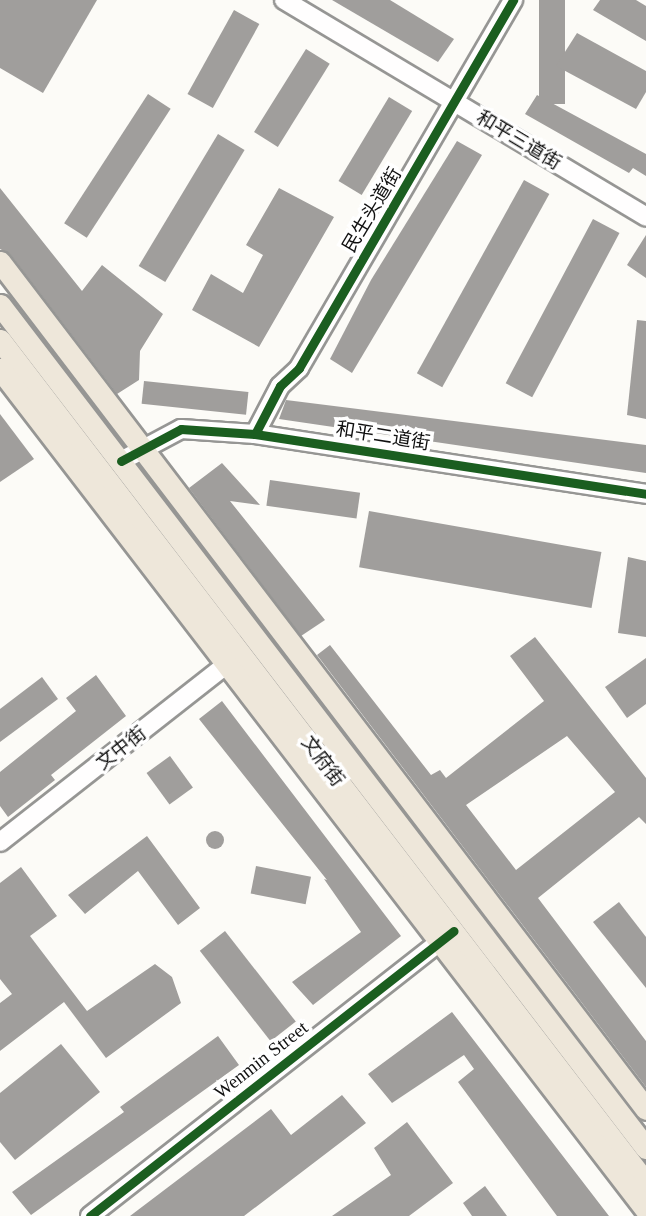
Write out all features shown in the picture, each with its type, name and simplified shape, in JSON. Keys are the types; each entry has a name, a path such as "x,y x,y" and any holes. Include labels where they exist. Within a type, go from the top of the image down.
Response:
{"main road":[{"path":"0,262 646,1109"},
{"name":"文府街","path":"0,305 646,1148"},
{"name":"文府街","path":"0,340 234,658 446,936 646,1210"},
{"name":"文府街","path":"0,369 234,658"},
{"name":"文府街","path":"446,936 646,1183"}],"street":[{"name":"和平三道街","path":"284,0 646,217"},
{"name":"民生头道街","path":"255,434 456,102 513,0"},
{"name":"和平二道街","path":"121,461 181,429 255,434 646,494"},
{"name":"文中街","path":"0,842 234,658"},
{"name":"Wenmin Street","path":"91,1216 446,936"}],"building":[{"path":"0,0 97,0 43,93 0,68"},
{"path":"332,0 390,0 454,39 438,62"},
{"path":"539,0 565,0 565,104 539,104"},
{"path":"600,0 636,0 646,6 646,41 593,10"},
{"path":"234,10 259,24 213,108 187,94"},
{"path":"577,33 646,71 646,92 636,109 556,66"},
{"path":"306,49 330,64 278,147 254,132"},
{"path":"148,94 171,109 87,238 64,223"},
{"path":"537,95 646,154 646,176 633,168 629,173 525,114"},
{"path":"389,97 412,111 362,195 339,181"},
{"path":"218,134 245,150 165,282 139,266"},
{"path":"457,141 482,155 352,373 330,359 371,280"},
{"path":"524,180 549,194 442,387 417,373"},
{"path":"0,188 82,291 102,265 163,314 140,351 139,380 117,394 10,254 0,249"},
{"path":"279,188 334,217 259,347 192,310 211,274 243,293 263,255 246,245"},
{"path":"593,219 619,233 532,397 506,383"},
{"path":"646,235 646,278 627,265"},
{"path":"637,320 646,321 646,419 627,415"},
{"path":"144,381 248,392 246,415 142,404"},
{"path":"286,400 646,445 646,473 279,419"},
{"path":"0,414 34,459 0,482"},
{"path":"222,463 260,505 230,501 325,620 301,636 189,488"},
{"path":"270,480 360,493 356,518 266,506"},
{"path":"369,511 601,552 592,608 359,567"},
{"path":"628,557 646,561 646,637 618,633"},
{"path":"535,637 646,778 646,824 639,817 538,898 646,1041 646,1087 317,655 330,645 431,775 440,770 446,778 544,701 510,656","holes":["567,736 615,792 516,870 466,805"]},
{"path":"646,658 646,704 627,718 605,687"},
{"path":"96,675 126,716 51,775 55,780 8,817 0,806 0,772 76,711 66,698"},
{"path":"42,677 58,699 0,742 0,709"},
{"path":"222,701 401,936 313,1005 292,982 361,932 324,879 327,880 199,719"},
{"path":"170,756 193,788 169,805 147,773"},
{"path":"215,831 221,834 224,840 221,846 215,849 209,846 206,840 209,834"},
{"path":"147,836 200,908 178,925 138,871 85,914 68,895"},
{"path":"256,866 311,877 306,904 251,893"},
{"path":"21,867 57,916 30,936 87,1011 155,964 172,977 181,1003 106,1058 64,1002 0,1051 0,1003 12,994 0,979 0,883"},
{"path":"619,902 646,937 646,988 593,922"},
{"path":"225,931 296,1022 271,1041 200,951"},
{"path":"452,1012 609,1216 557,1216 458,1082 474,1069 464,1055 392,1103 368,1074"},
{"path":"218,1036 239,1065 31,1215 12,1192 124,1112 120,1107"},
{"path":"61,1044 100,1092 15,1160 0,1142 0,1093"},
{"path":"342,1095 366,1123 244,1216 130,1216 271,1109 291,1135"},
{"path":"407,1122 453,1183 409,1216 332,1216 391,1175 374,1148"},
{"path":"485,1186 507,1216 472,1216 463,1203"}],"cycle path":[{"path":"255,434 280,386 299,368 513,0"},
{"path":"121,461 181,429 255,434 646,494"},
{"path":"90,1216 453,931"}]}
